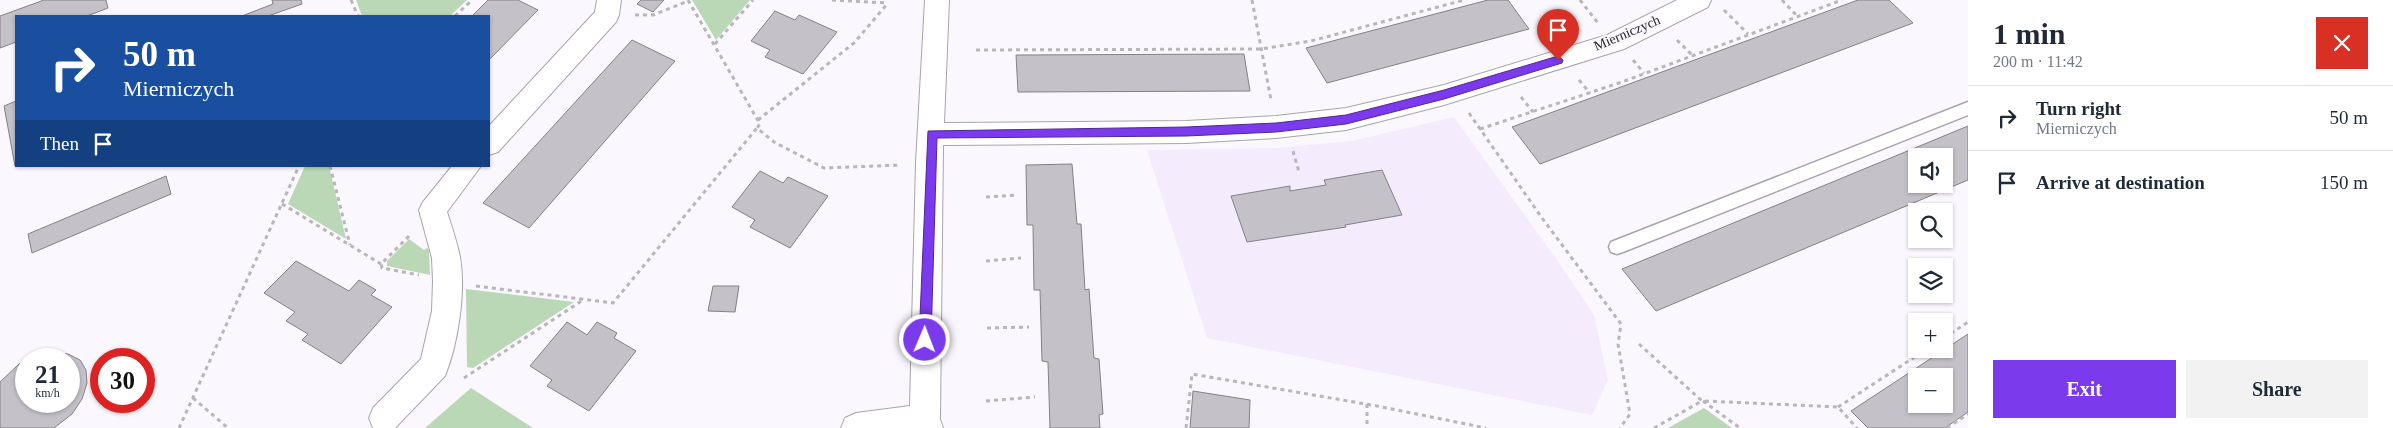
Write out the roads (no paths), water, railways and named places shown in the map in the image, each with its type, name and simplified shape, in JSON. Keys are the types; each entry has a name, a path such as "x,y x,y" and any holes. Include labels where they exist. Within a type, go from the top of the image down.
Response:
{"street":[{"path":"490,143 607,16 610,0"},
{"path":"856,428 926,423 925,340 937,0"},
{"name":"Mierniczych","path":"932,134 1186,132 1276,128 1346,120 1444,95 1615,42 1710,3"},
{"path":"384,418 434,366 446,311 447,281 446,258 433,210 467,167"}],"lane":[{"path":"1617,247 1968,108"}]}
